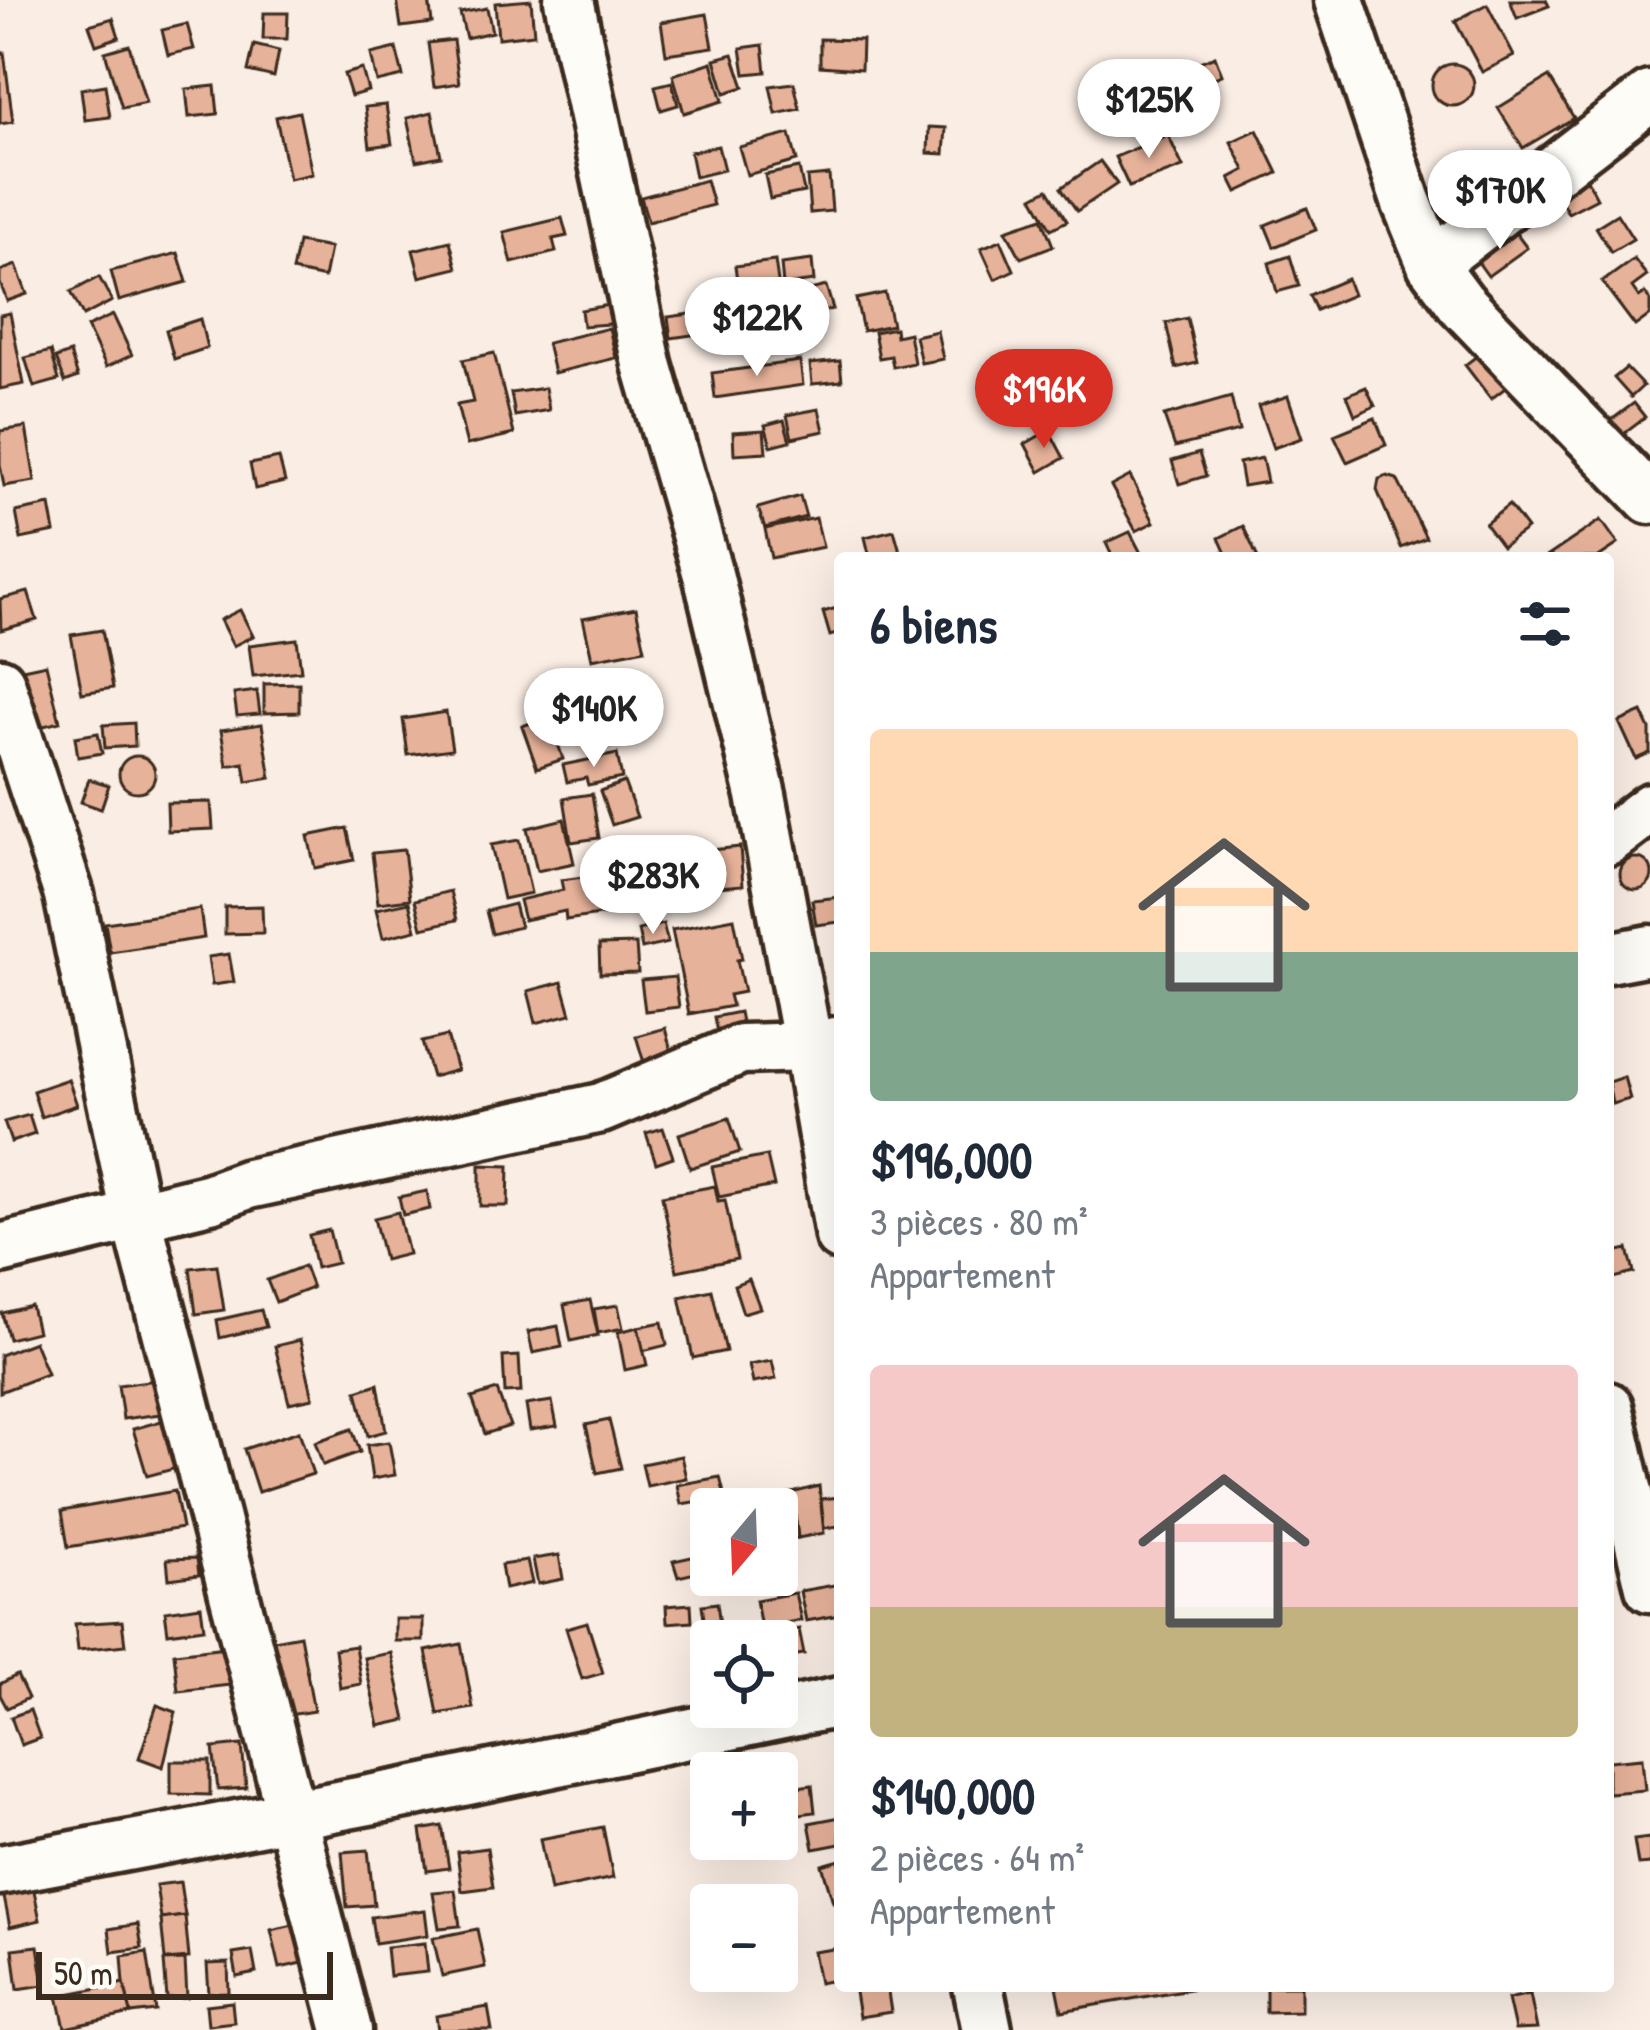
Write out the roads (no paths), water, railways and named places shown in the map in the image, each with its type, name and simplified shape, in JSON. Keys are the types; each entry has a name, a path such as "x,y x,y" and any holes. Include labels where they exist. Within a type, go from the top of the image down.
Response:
{"street":[{"path":"569,0 646,364 709,578 824,1044 834,1164"},
{"path":"1340,0 1406,202 1432,264 1461,303 1650,499"},
{"path":"1432,264 1650,96"},
{"path":"0,683 69,895 136,1215 346,2030"},
{"path":"1614,835 1650,808"},
{"path":"1614,957 1650,950"},
{"path":"0,1249 210,1198 248,1184 601,1108 741,1049 824,1044"},
{"path":"1614,1433 1650,1587"},
{"path":"0,1870 834,1703"},
{"path":"979,1992 987,2030"}]}
